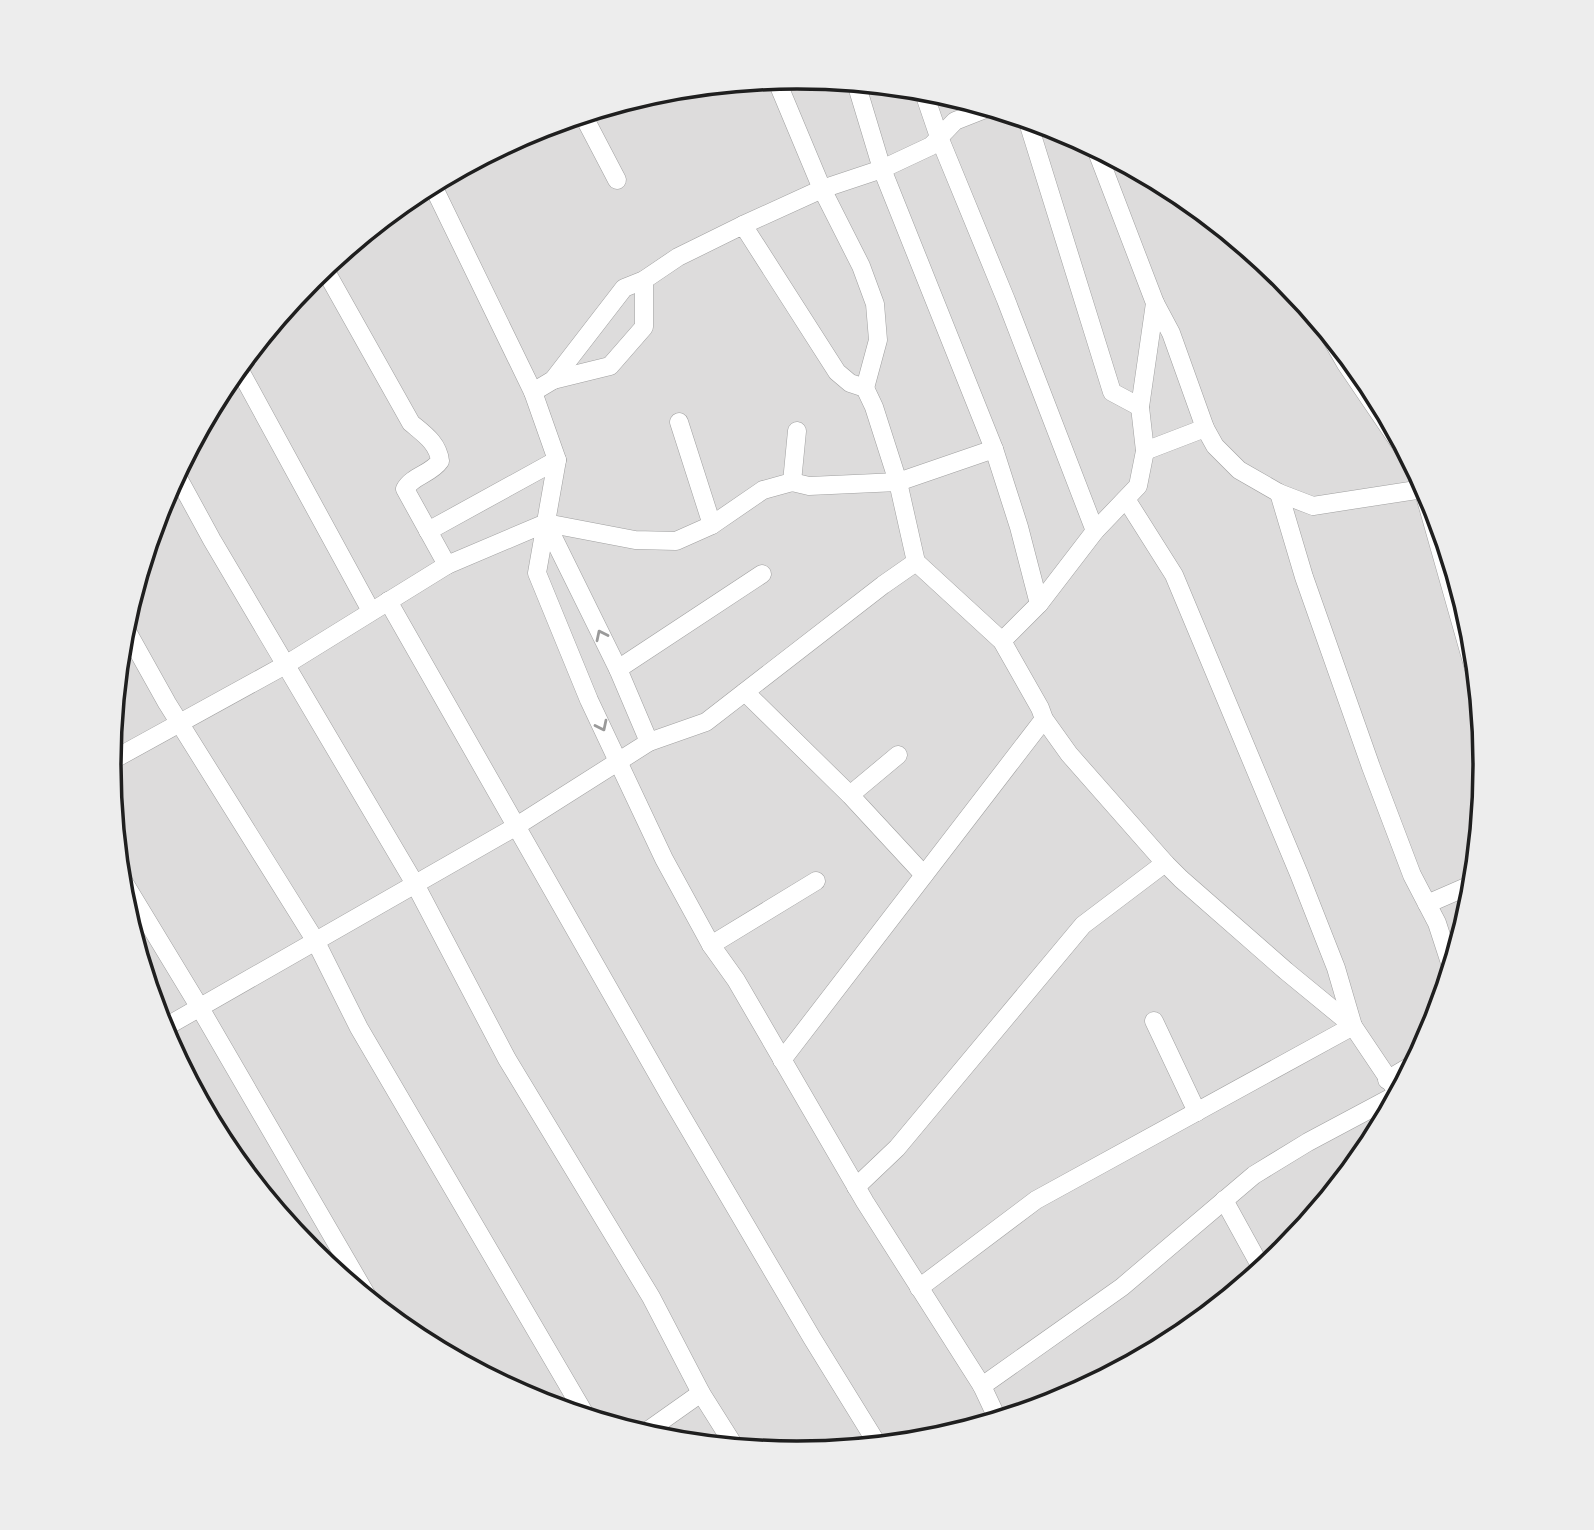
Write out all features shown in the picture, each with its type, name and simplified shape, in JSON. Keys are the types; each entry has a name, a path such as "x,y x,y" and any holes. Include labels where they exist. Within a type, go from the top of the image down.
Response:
{"street":[{"path":"780,90 822,189 861,266 875,304 878,340 865,388 874,407 898,482 916,562 1002,641 1044,719 1069,754 1181,879 1353,1026"},
{"path":"859,93 882,169 994,449 1019,527 1039,604"},
{"path":"927,102 1095,531"},
{"path":"553,380 624,288 645,280 678,257 743,225 822,189 882,169 931,146 955,121 974,113"},
{"path":"587,123 617,180"},
{"path":"1031,131 1112,392 1140,407"},
{"path":"1101,162 1154,303 1171,333 1205,428 1215,446 1239,470 1279,493 1313,506 1414,490"},
{"path":"437,194 533,392 557,460 537,573 589,701 664,859 710,945 736,980 856,1187 982,1386 994,1411"},
{"path":"743,225 837,372 850,383 865,388"},
{"path":"329,277 411,423 428,437 439,453 440,461 435,468 405,489 447,565"},
{"path":"533,392 553,380 610,366 644,327 645,280"},
{"path":"1002,641 1039,604 1095,531 1138,486 1145,451 1140,407 1154,303"},
{"path":"244,378 372,611"},
{"path":"680,422 712,526"},
{"path":"1145,451 1205,428"},
{"path":"792,482 797,430"},
{"path":"121,755 287,664 447,565 546,523 599,535 660,542 687,538 712,526 763,490 792,482 809,486 898,482 994,449"},
{"path":"428,531 557,460"},
{"path":"182,485 415,884 507,1059 643,1285 701,1393 729,1437"},
{"path":"1279,493 1304,577 1371,767 1412,875 1437,923 1446,952"},
{"path":"1126,499 1174,575 1309,897 1336,968 1353,1026 1392,1085"},
{"path":"546,523 618,669 649,742"},
{"path":"173,1023 514,827 649,742 706,722 883,584 916,562"},
{"path":"618,669 762,575"},
{"path":"388,601 514,827 812,1338 873,1436"},
{"path":"133,641 315,940 359,1028 579,1405"},
{"path":"745,692 850,795 924,875"},
{"path":"782,1060 1044,719"},
{"path":"850,795 898,755"},
{"path":"856,1187 898,1148 1083,925 1166,863"},
{"path":"710,945 816,881"},
{"path":"1427,904 1461,889"},
{"path":"135,900 356,1277"},
{"path":"1154,1021 1197,1112"},
{"path":"919,1289 1036,1200 1353,1026"},
{"path":"982,1386 1122,1287 1254,1175 1387,1093"},
{"path":"1224,1200 1257,1260"},
{"path":"655,1426 701,1393"}],"shaded area":[{"path":"797,89 885,95 972,112 1014,125 1096,159 1135,180 1172,203 1243,257 1305,319 1333,354 1359,390 1403,466 1437,548 1450,590 1460,633 1471,721 1473,765 1467,853 1450,940 1437,982 1403,1064 1382,1103 1359,1140 1305,1211 1243,1273 1208,1301 1172,1327 1096,1371 1014,1405 972,1418 929,1428 841,1439 797,1441 709,1435 622,1418 580,1405 498,1371 459,1350 422,1327 351,1273 289,1211 261,1176 235,1140 191,1064 157,982 144,940 134,897 123,809 121,765 127,677 144,590 157,548 191,466 212,427 235,390 289,319 351,257 386,229 422,203 498,159 580,125 622,112 665,102 753,91"}]}
